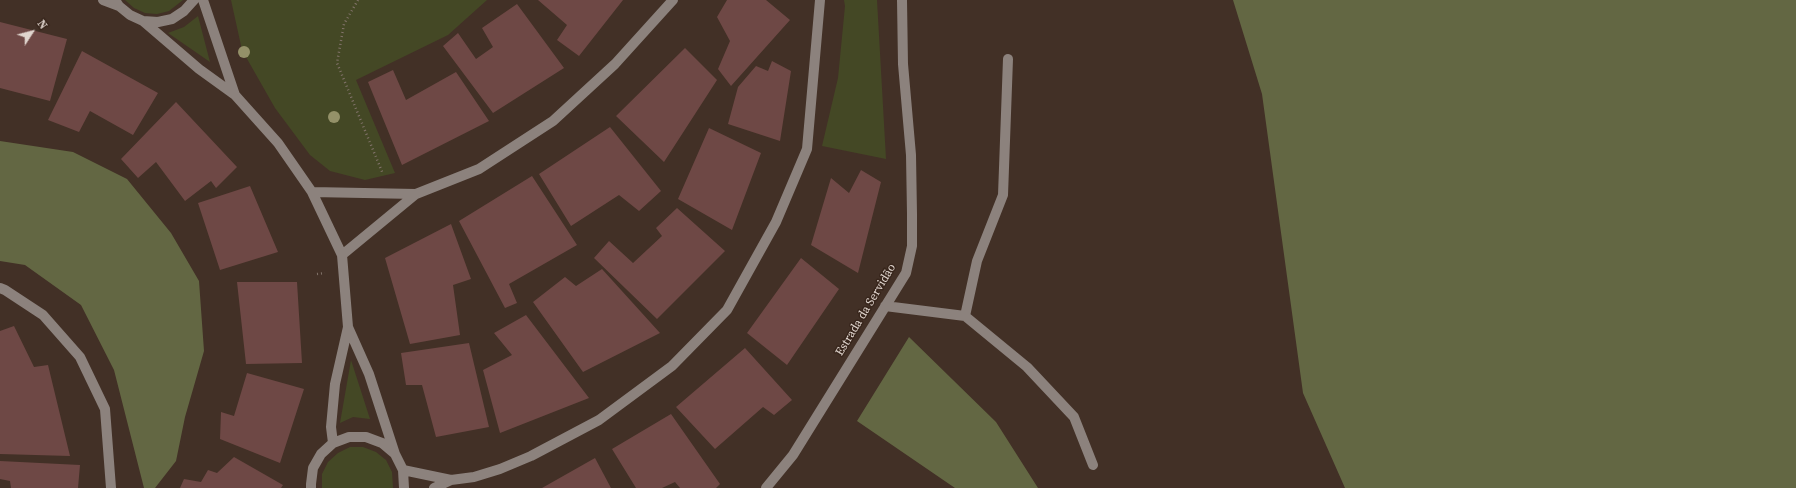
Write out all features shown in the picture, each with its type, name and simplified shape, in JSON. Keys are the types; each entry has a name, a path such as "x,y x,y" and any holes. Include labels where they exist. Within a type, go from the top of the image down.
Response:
{"street":[{"path":"103,0 117,3 130,15 143,21 199,69 235,95 278,143 312,192 342,255 348,327 335,384 332,427 333,443"},
{"path":"143,21 158,22 172,19 184,11 194,0"},
{"path":"204,0 235,95"},
{"path":"342,255 416,194 479,169 553,121 615,64 673,0"},
{"path":"434,488 451,480 474,477 500,469 531,456 599,420 672,366 727,310 776,222 807,149 820,0"},
{"name":"Estrada da Servidão","path":"766,488 793,455 906,273 912,246 911,155 903,64 902,0"},
{"path":"965,316 977,261 1003,195 1008,59"},
{"path":"312,192 416,194"},
{"path":"0,288 43,315 80,356 105,410 111,488"},
{"path":"885,306 965,316 1027,367 1074,417 1093,465"},
{"path":"348,327 369,374 395,454 403,470 404,488"},
{"path":"311,488 310,484 313,468 321,454 333,443 349,437 366,437 382,443 395,454"},
{"path":"403,470 451,480"}],"path":[{"path":"358,0 344,24 337,63 385,180"}],"green space":[{"path":"125,0 183,0 169,11 157,14 145,13 134,8"},
{"path":"231,0 487,0 448,35 356,80 395,173 365,180 330,171 310,155 275,108 242,50"},
{"path":"844,0 877,0 886,159 822,146 838,78 845,6"},
{"path":"1233,0 1796,0 1796,488 1345,488 1303,393 1262,94"},
{"path":"198,16 210,62 168,33 184,27"},
{"path":"0,141 73,152 127,179 171,233 199,281 204,351 185,417 176,461 155,488 144,488 114,370 81,305 25,265 0,261"},
{"path":"909,337 996,422 1038,488 955,488 857,421"},
{"path":"351,360 370,419 353,417 340,423"},
{"path":"350,447 363,447 376,452 386,460 392,472 393,488 322,488 322,474 328,462 338,453"}],"building":[{"path":"538,0 623,0 579,56 557,40 567,25"},
{"path":"727,0 766,0 790,20 731,86 718,69 730,41 717,17"},
{"path":"517,4 564,68 493,113 443,46 458,33 476,59 493,47 482,28"},
{"path":"0,22 67,39 50,101 0,88"},
{"path":"685,48 717,80 664,162 616,116"},
{"path":"82,51 158,93 133,135 90,111 79,132 48,120"},
{"path":"772,61 791,71 780,141 728,124 738,87 756,66 768,71"},
{"path":"393,70 406,100 456,72 489,121 402,165 368,82"},
{"path":"176,102 237,167 216,188 211,181 185,201 156,162 138,178 121,159"},
{"path":"610,127 661,191 639,211 619,195 571,226 539,174"},
{"path":"709,128 761,153 732,230 678,199"},
{"path":"861,170 881,182 858,273 811,245 831,178 849,193"},
{"path":"532,176 577,245 509,284 517,303 505,308 459,221"},
{"path":"250,186 278,252 220,270 198,203"},
{"path":"677,208 725,251 657,319 594,258 609,241 633,263 662,236 656,228"},
{"path":"451,224 471,279 453,285 460,335 410,344 385,258"},
{"path":"801,258 839,289 787,365 747,333"},
{"path":"602,269 660,333 583,372 533,302 565,277 576,286"},
{"path":"237,282 297,282 302,363 246,364"},
{"path":"526,315 589,398 500,433 483,370 512,355 494,333"},
{"path":"14,326 34,367 48,365 70,456 0,454 0,331"},
{"path":"469,343 489,427 436,437 422,385 406,385 401,353"},
{"path":"745,348 792,400 774,415 763,407 715,449 676,407"},
{"path":"247,373 304,389 280,463 220,439 221,412 234,416"},
{"path":"671,414 720,484 716,488 680,488 675,482 662,488 636,488 612,449"},
{"path":"234,457 283,485 281,488 180,488 184,479 201,482 208,470 217,473"},
{"path":"595,458 611,488 542,488"},
{"path":"0,461 80,465 78,488 11,488 10,481 0,479"}]}
